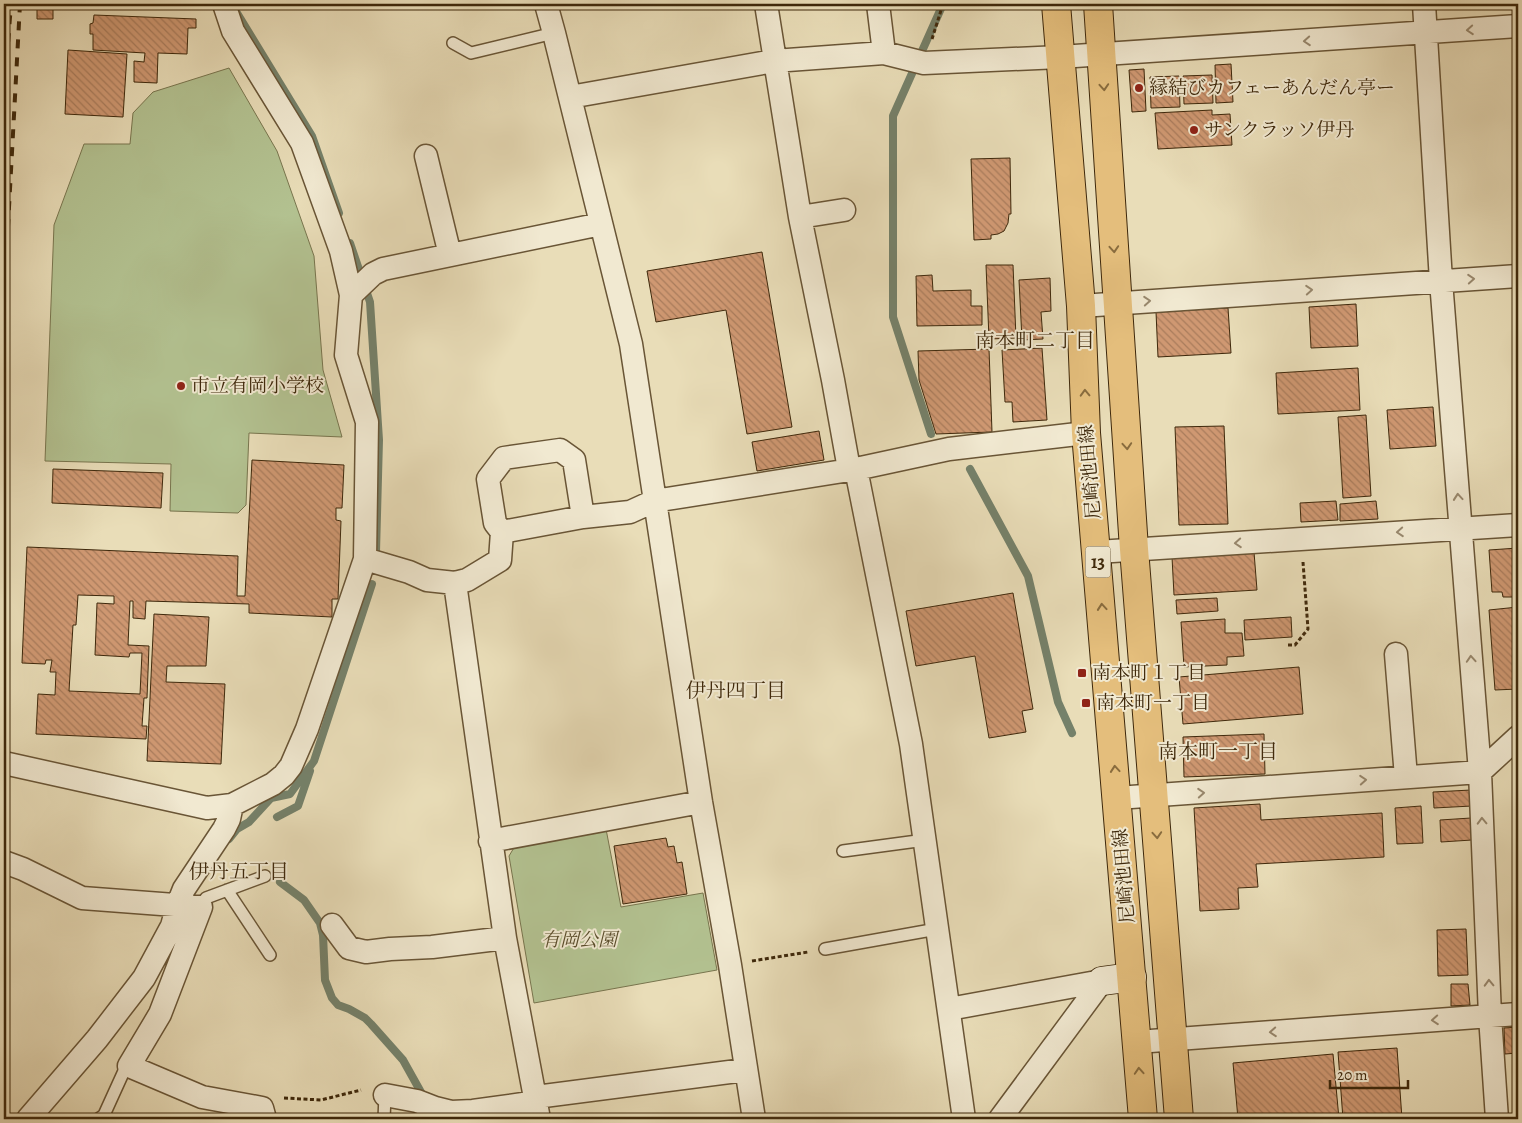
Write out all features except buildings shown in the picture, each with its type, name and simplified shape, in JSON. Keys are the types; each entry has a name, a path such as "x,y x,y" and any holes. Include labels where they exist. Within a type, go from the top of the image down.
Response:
{"main road":[{"name":"尼崎池田線","path":"1056,4 1081,306 1086,433 1143,1119"},
{"name":"尼崎池田線","path":"1098,4 1134,549 1179,1119"}],"street":[{"path":"4,763 200,808 232,805 273,784 291,766 307,729 365,559 367,422 346,355 353,293 341,251 302,143 234,31 224,4"},
{"path":"546,4 630,344 701,802 730,965 754,1119"},
{"path":"766,4 800,217 911,744 964,1119"},
{"path":"878,4 884,52"},
{"path":"1424,4 1441,281 1480,772 1490,1016 1497,1119"},
{"path":"570,97 774,61 884,52 924,64 1060,57 1518,26"},
{"path":"426,156 450,255"},
{"path":"800,217 844,210"},
{"path":"353,293 374,274 382,270 601,224"},
{"path":"1081,306 1518,276"},
{"path":"502,532 630,512 654,501 852,469 949,449 1086,433"},
{"path":"365,559 410,572 427,580 455,583 467,580 500,560 502,532 495,524 488,479 504,458 560,450 574,460 583,518"},
{"path":"1097,552 1518,524"},
{"path":"455,583 505,938 537,1106"},
{"path":"1396,654 1406,777"},
{"path":"1117,798 1480,772 1518,737"},
{"path":"490,841 701,802"},
{"path":"28,1119 97,1039 144,978 172,926 184,889 224,828 229,819 232,805"},
{"path":"4,862 23,869 82,898 201,907 160,1014 130,1066 202,1097 260,1113"},
{"path":"332,925 349,948 366,952 390,948 432,947 505,938"},
{"path":"949,1009 1102,981 1132,978"},
{"path":"1000,1119 1102,981"},
{"path":"1137,1042 1518,1014"},
{"path":"385,1095 424,1103 444,1111 467,1111 537,1106 745,1070"}],"lane":[{"path":"453,43 471,53 554,33"},
{"path":"843,852 925,840"},
{"path":"201,907 206,898 265,876"},
{"path":"227,890 270,955"},
{"path":"825,949 938,929"},
{"path":"98,1119 104,1115 124,1071 130,1066"},
{"path":"384,1119 385,1095"}],"path":[{"path":"924,64 943,4"},
{"path":"1288,646 1295,645 1308,629 1301,539"},
{"path":"730,965 825,949"},
{"path":"260,1113 264,1096 321,1100 366,1088 385,1095"}],"green space":[{"path":"229,68 277,151 314,256 323,370 342,437 249,433 246,505 238,513 170,511 171,464 45,461 54,225 84,144 130,144 133,113 153,92"},
{"name":"有岡公園","path":"606,829 621,907 703,893 717,970 534,1003 509,856 515,846"}],"waterway":[{"path":"931,434 893,317 893,116 943,4"},
{"path":"237,13 312,136 339,213"},
{"path":"350,243 370,302 379,440 376,552"},
{"path":"970,469 1028,576 1058,702 1072,733"},
{"path":"229,839 237,829 249,822 271,798 290,794 314,761 372,584"},
{"path":"277,817 298,806 310,771"},
{"path":"280,882 304,900 320,923 323,935 325,980 332,998 338,1005 365,1018 371,1024 403,1060 422,1094"}],"railway":[{"path":"4,96 11,4"},
{"path":"4,300 20,4"}],"place":[{"name":"縁結びカフェーあんだん亭ー","path":"1139,88"},
{"name":"サンクラッソ伊丹","path":"1194,130"},
{"name":"市立有岡小学校","path":"181,386"},
{"name":"南本町１丁目","path":"1082,673"},
{"name":"南本町一丁目","path":"1086,703"}],"district":[{"name":"南本町二丁目","path":"1035,340"},
{"name":"伊丹四丁目","path":"736,690"},
{"name":"南本町一丁目","path":"1218,751"},
{"name":"伊丹五丁目","path":"239,871"}]}
